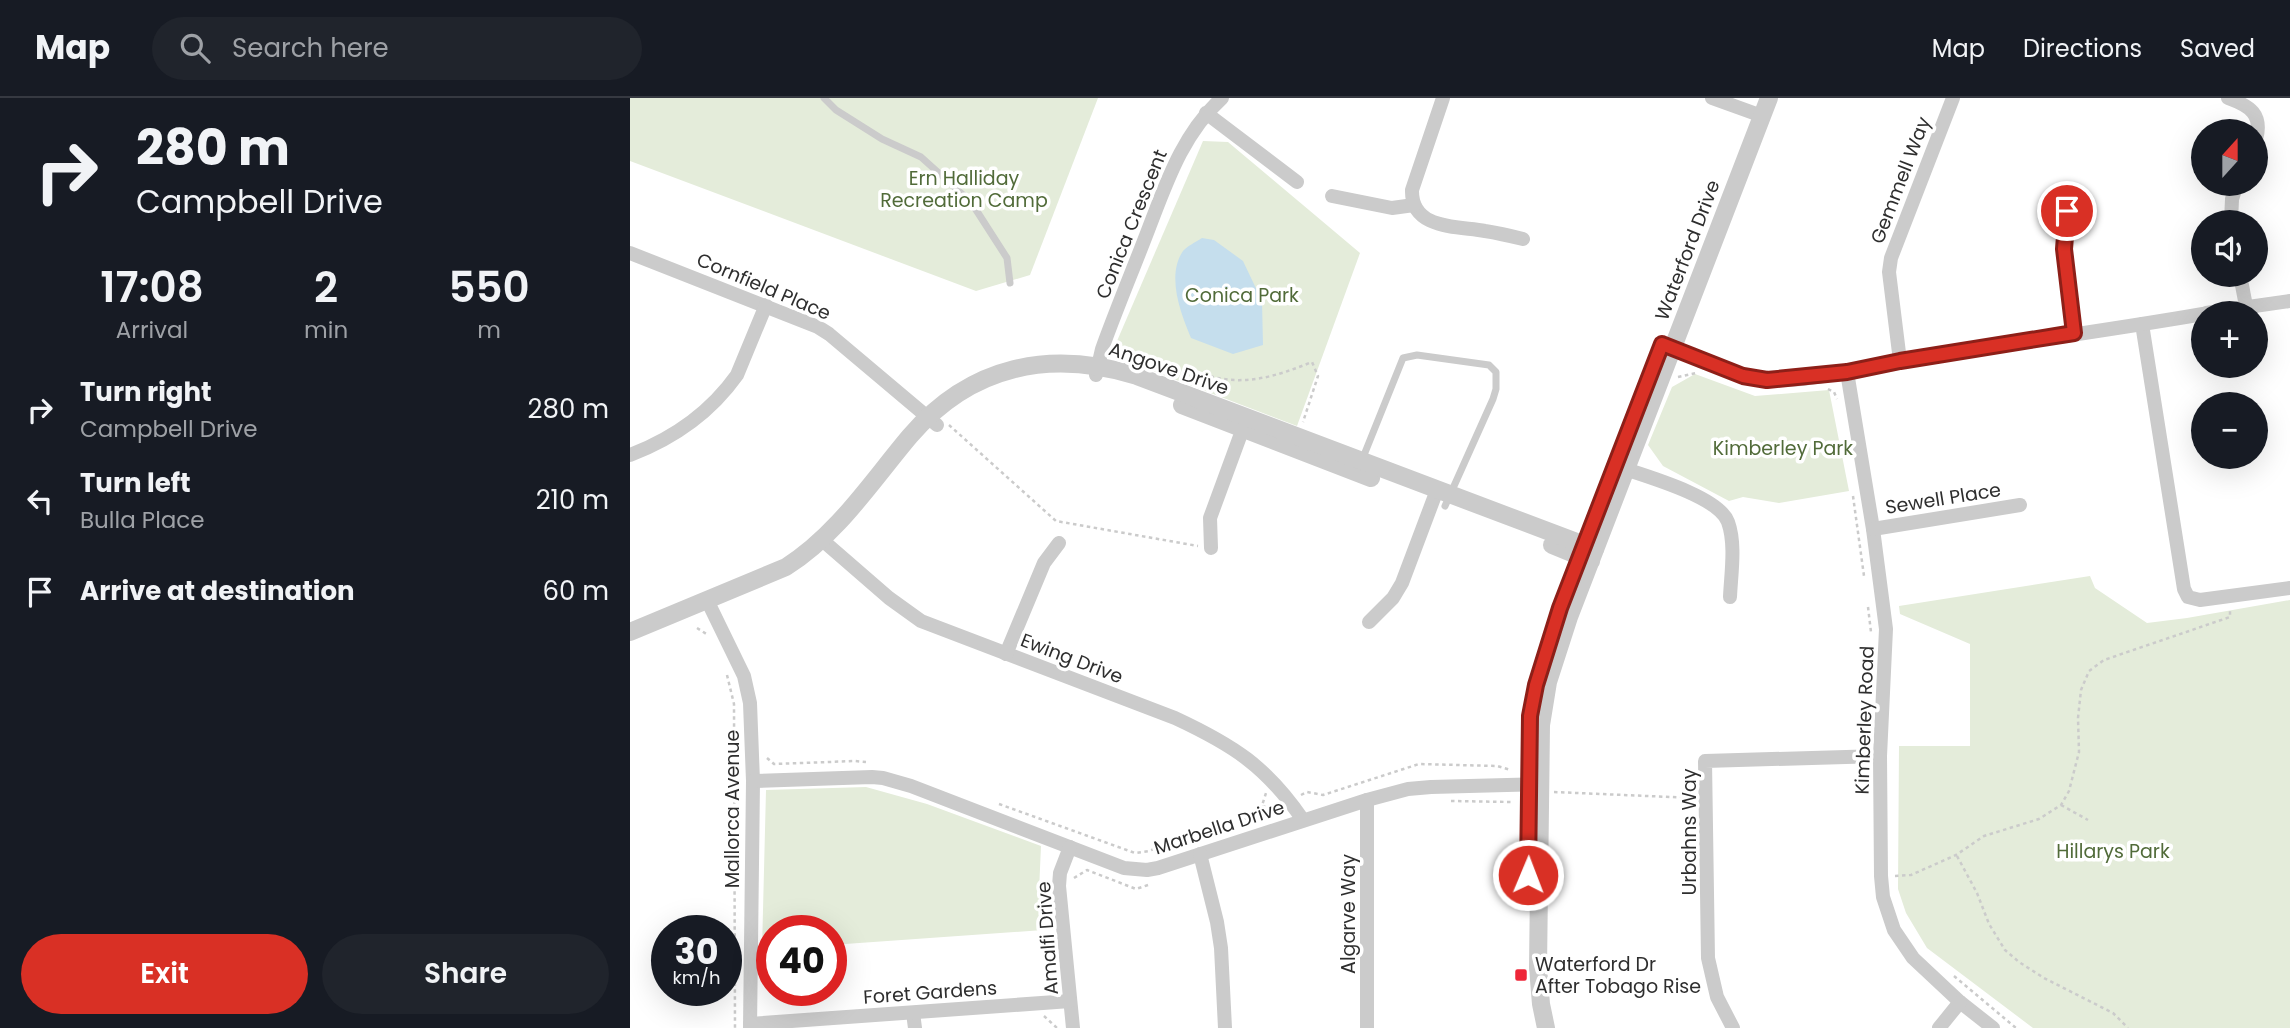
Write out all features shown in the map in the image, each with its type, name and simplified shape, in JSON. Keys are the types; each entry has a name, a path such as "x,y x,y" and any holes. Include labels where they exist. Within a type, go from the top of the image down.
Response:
{"street":[{"name":"Conica Crescent","path":"1097,370 1101,349 1175,162 1194,128 1222,98"},
{"path":"1443,98 1412,190 1414,205 1422,216 1437,224 1523,239"},
{"path":"1712,98 1757,109"},
{"name":"Waterford Drive","path":"1546,1028 1538,968 1537,787 1530,716 1536,685 1547,645 1587,553 1757,109 1769,98"},
{"name":"Gemmell Way","path":"1900,361 1891,284 1891,258 1953,98"},
{"path":"2228,98 2250,108 2257,119"},
{"path":"1206,113 1297,182"},
{"path":"1332,197 1392,208 1414,205"},
{"path":"2070,200 2064,249 2074,333"},
{"name":"Cornfield Place","path":"630,254 818,327 936,420"},
{"path":"2268,304 2290,301"},
{"path":"630,455 689,425 730,385 766,306"},
{"path":"1667,346 1756,379 1779,380 1847,372 1900,361 2191,315"},
{"path":"2142,324 2183,589 2188,597 2200,600 2290,588"},
{"name":"Angove Drive","path":"630,644 786,567 825,543 863,495 959,393 983,378 1024,365 1054,362 1137,376 1244,423 1587,553"},
{"name":"Kimberley Road","path":"1847,372 1873,529 1886,629 1880,756 1881,876 1888,913 1904,948 1960,1002 1993,1028"},
{"path":"1211,548 1210,518 1244,423"},
{"name":"Angove Drive","path":"1244,423 1361,461 1441,498"},
{"path":"1620,468 1705,499 1724,513 1732,537 1730,597"},
{"path":"1369,622 1393,598 1402,583 1441,498"},
{"name":"Sewell Place","path":"1873,529 2020,505"},
{"name":"Ewing Drive","path":"825,543 889,598 921,621 1175,718 1216,737 1244,754 1266,773 1290,800 1303,820"},
{"path":"1006,654 1044,563 1059,543"},
{"name":"Angove Drive","path":"630,632 709,605"},
{"name":"Mallorca Avenue","path":"709,605 747,688 750,703 753,781 750,1026"},
{"name":"Urbahns Way","path":"1733,1028 1717,997 1709,958 1705,761 1880,756"},
{"name":"Marbella Drive","path":"753,781 883,778 911,786 1124,868 1136,870 1158,868 1408,789 1537,787"},
{"name":"Waterford Drive","path":"1534,1028 1527,981 1537,787"},
{"name":"Algarve Way","path":"1367,800 1367,1028"},
{"name":"Amalfi Drive","path":"1070,847 1060,873 1059,886 1073,1028"},
{"path":"1200,854 1221,948 1225,1028"},
{"name":"Foret Gardens","path":"750,1026 914,1021 1070,1001"},
{"path":"1939,1028 1960,1002"}],"lane":[{"path":"824,98 836,110 882,139 921,157 971,202 1007,258 1010,283"},
{"path":"1361,461 1403,358 1417,355 1489,365 1496,372 1493,399 1441,498"}],"path":[{"path":"936,420 1056,521 1211,548"},
{"path":"1881,876 1911,875 1956,855 1984,836 2039,819 2061,805 2069,791 2079,752 2081,690 2089,671 2104,660 2230,617 2229,597"},
{"path":"697,628 707,634 713,645"},
{"path":"723,667 734,704 735,1028"},
{"path":"734,741 761,742 761,753 774,764 855,761 867,763"},
{"path":"1262,807 1290,800 1307,792 1323,795 1419,764 1497,766 1511,770"},
{"path":"1537,787 1706,799"},
{"path":"990,801 1135,853 1149,851 1178,839 1259,815 1266,794"},
{"path":"1446,801 1511,802"},
{"path":"2061,805 2088,820"},
{"path":"1956,855 1989,925 2005,950 2044,978 2113,1013 2128,1028"},
{"path":"1073,878 1087,870 1136,889 1159,881"}],"green space":[{"name":"Ern Halliday Recreation Camp","path":"630,98 1098,98 1030,275 976,291 630,161"},
{"name":"Conica Park","path":"1203,141 1228,142 1360,253 1297,426 1111,355"},
{"name":"Kimberley Park","path":"1695,374 1755,396 1829,390 1849,491 1779,503 1743,497 1729,501 1663,466 1648,445 1672,387"},
{"name":"Hillarys Park","path":"2090,576 2095,588 2147,623 2290,600 2290,1028 2033,1028 1927,948 1906,913 1898,889 1899,746 1970,746 1970,644 1900,614 1899,606"},
{"path":"866,787 927,804 1041,846 1039,891 1043,930 847,944 847,915 763,915 766,790"}],"water":[{"path":"1202,238 1214,240 1243,261 1262,301 1263,345 1233,354 1191,338 1177,295 1176,272 1183,251"}],"place":[{"name":"Waterford Dr After Tobago Rise","path":"1521,975"}],"route":[{"path":"1528,875 1530,716 1536,685 1560,608 1662,344 1743,376 1779,380 1847,372 2074,333 2064,249 2067,211"}]}
